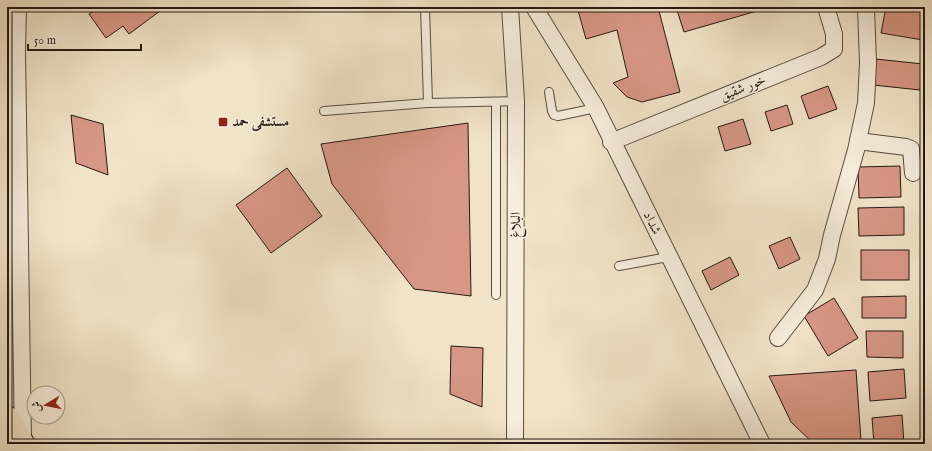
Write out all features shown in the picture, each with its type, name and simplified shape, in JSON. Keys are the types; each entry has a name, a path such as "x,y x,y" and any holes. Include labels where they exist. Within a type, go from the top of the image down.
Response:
{"highway":[{"path":"7,417 23,444"}],"street":[{"path":"18,7 17,68 23,444"},
{"name":"البلاغ","path":"510,7 516,101 515,444"},
{"name":"شداد","path":"534,7 596,108 611,142 762,444"},
{"name":"خور شقيق","path":"611,142 828,53 834,49 834,34 826,7"},
{"path":"778,338 815,290 827,259 832,235 858,141 866,103 868,63 866,7"},
{"path":"858,141 906,147 911,149 913,173"}],"lane":[{"path":"425,7 428,103"},
{"path":"549,92 554,115 558,116 596,108"},
{"path":"324,111 428,103 516,101"},
{"path":"496,102 496,295"},
{"path":"619,266 668,257"}],"building":[{"path":"99,7 158,7 160,11 129,34 123,26 106,38 89,14"},
{"path":"577,7 658,7 680,92 642,102 627,97 613,83 628,77 617,30 586,39"},
{"path":"676,7 771,7 684,32"},
{"path":"886,7 897,7 925,12 923,40 881,33"},
{"path":"876,59 923,64 920,90 873,85"},
{"path":"828,86 837,109 809,119 801,96"},
{"path":"787,105 793,124 771,131 765,112"},
{"path":"71,115 103,124 108,175 76,163"},
{"path":"743,119 751,144 725,151 718,127"},
{"path":"468,123 471,296 414,289 332,184 321,144"},
{"path":"900,166 901,197 859,198 858,167"},
{"path":"287,168 322,216 271,253 236,205"},
{"path":"904,207 904,235 859,236 858,208"},
{"path":"790,237 800,259 779,269 769,246"},
{"path":"861,250 909,250 909,280 861,280"},
{"path":"730,257 739,275 711,290 702,271"},
{"path":"906,296 906,318 862,318 862,297"},
{"path":"834,298 858,338 828,356 804,316"},
{"path":"866,331 903,331 903,358 867,357"},
{"path":"451,346 483,348 482,407 450,394"},
{"path":"904,369 906,398 870,401 868,372"},
{"path":"856,370 861,441 813,443 791,422 769,376"},
{"path":"902,415 904,444 874,444 872,418"}],"place":[{"name":"مستشفى حمد","path":"223,122"}]}
